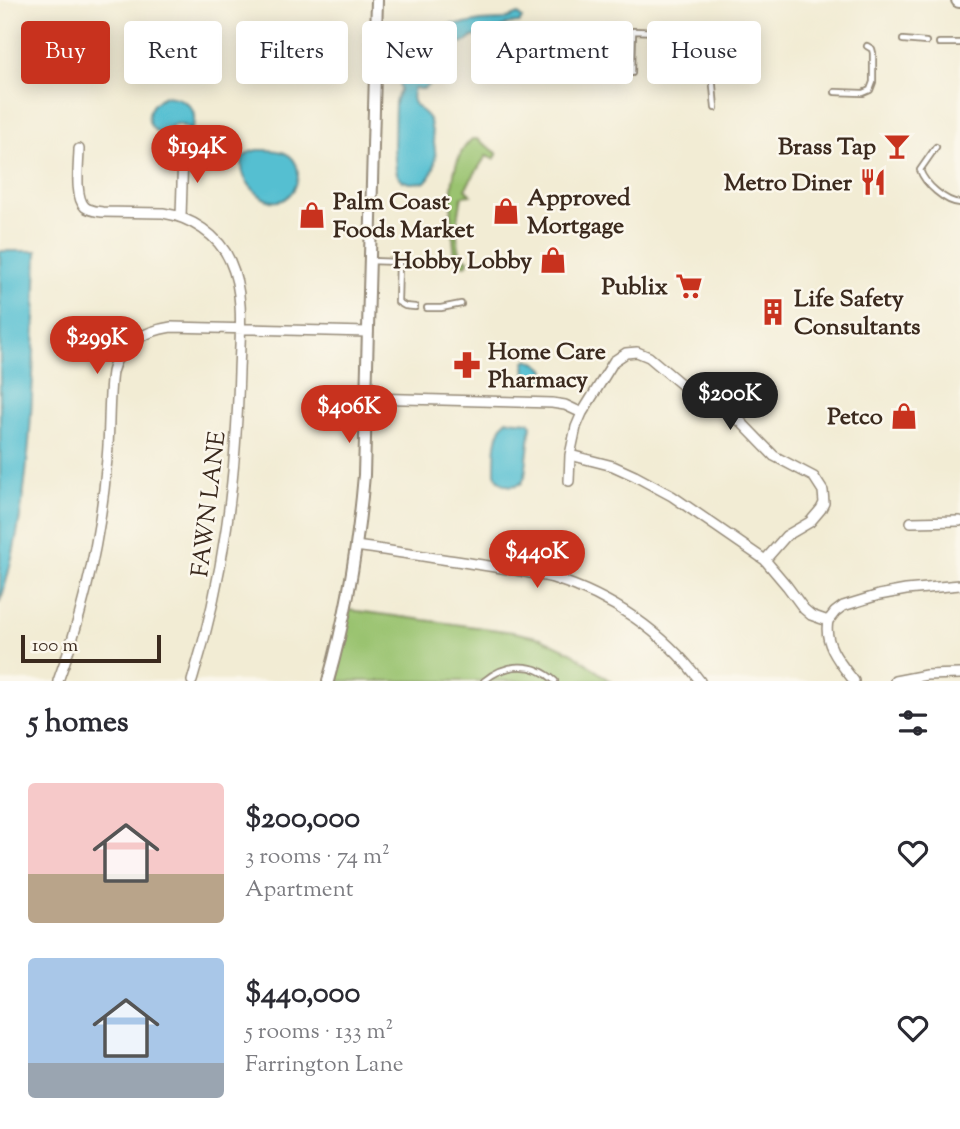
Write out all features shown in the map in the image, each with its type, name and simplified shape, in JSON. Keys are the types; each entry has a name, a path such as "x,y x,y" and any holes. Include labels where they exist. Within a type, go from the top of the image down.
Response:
{"street":[{"path":"328,681 349,590 364,475 377,0"},
{"path":"79,149 79,192 85,207 97,212 163,213 181,217 183,152"},
{"name":"FAWN LANE","path":"181,217 206,231 227,255 236,280 240,328 236,446 229,514 217,590 192,681"},
{"path":"58,681 79,616 98,525 107,459 110,391 114,363 119,355 146,333 179,326 368,332"},
{"path":"569,481 570,455 582,413 614,361 626,354 638,352 649,357 694,395 740,421 774,456 814,477 823,491 824,503 814,518 781,541 765,560"},
{"path":"367,398 552,403 565,405 582,413"},
{"path":"570,455 614,466 653,485 765,560 804,609 811,615 828,621"},
{"path":"911,522 960,521"},
{"path":"356,546 518,570 576,586 610,602 641,622 675,651 700,681"},
{"path":"853,681 830,646 828,621 835,612 843,606 879,594 960,585"},
{"path":"895,681 926,675 960,674"}],"lane":[{"path":"903,40 926,42"},
{"path":"939,43 960,43"},
{"path":"835,92 863,93 870,90 873,82 873,55 872,49 867,46"},
{"path":"713,84 715,108"},
{"path":"936,147 920,170 922,177 945,198 960,203"},
{"path":"370,261 399,262 398,302 415,307"},
{"path":"428,308 461,304"},
{"path":"484,681 504,668 518,666 539,670 555,681"}],"green space":[{"path":"472,139 477,139 497,155 494,159 486,156 465,189 471,195 462,196 456,230 461,259 468,260 465,265 458,263 455,258 452,195 457,163"},
{"path":"350,610 541,638 573,653 610,681 333,681"}],"water":[{"path":"518,14 522,18 520,21 481,21 503,20"},
{"path":"471,23 471,38 457,43 457,24"},
{"path":"399,84 430,84 424,89 414,89 412,95 414,104 430,121 435,153 434,168 425,182 403,181 396,170 395,102"},
{"path":"165,96 189,105 194,115 192,129 176,124 165,133 161,134 155,130 149,120 149,114 154,104"},
{"path":"257,150 282,152 294,160 298,170 297,181 293,191 285,198 275,201 264,198 246,180 242,169 243,157"},
{"path":"0,251 37,251 33,384 26,473 20,517 0,603"},
{"path":"528,359 545,370 545,378 538,384 531,383 526,378 525,362"},
{"path":"507,420 529,422 531,425 525,476 522,483 514,486 502,483 495,473 497,437"}],"place":[{"name":"Brass Tap","path":"897,146"},
{"name":"Metro Diner","path":"873,182"},
{"name":"Approved Mortgage","path":"506,211"},
{"name":"Palm Coast Foods Market","path":"312,215"},
{"name":"Hobby Lobby","path":"553,260"},
{"name":"Publix","path":"689,286"},
{"name":"Life Safety Consultants","path":"773,312"},
{"name":"Home Care Pharmacy","path":"467,365"},
{"name":"Petco","path":"904,416"}]}
